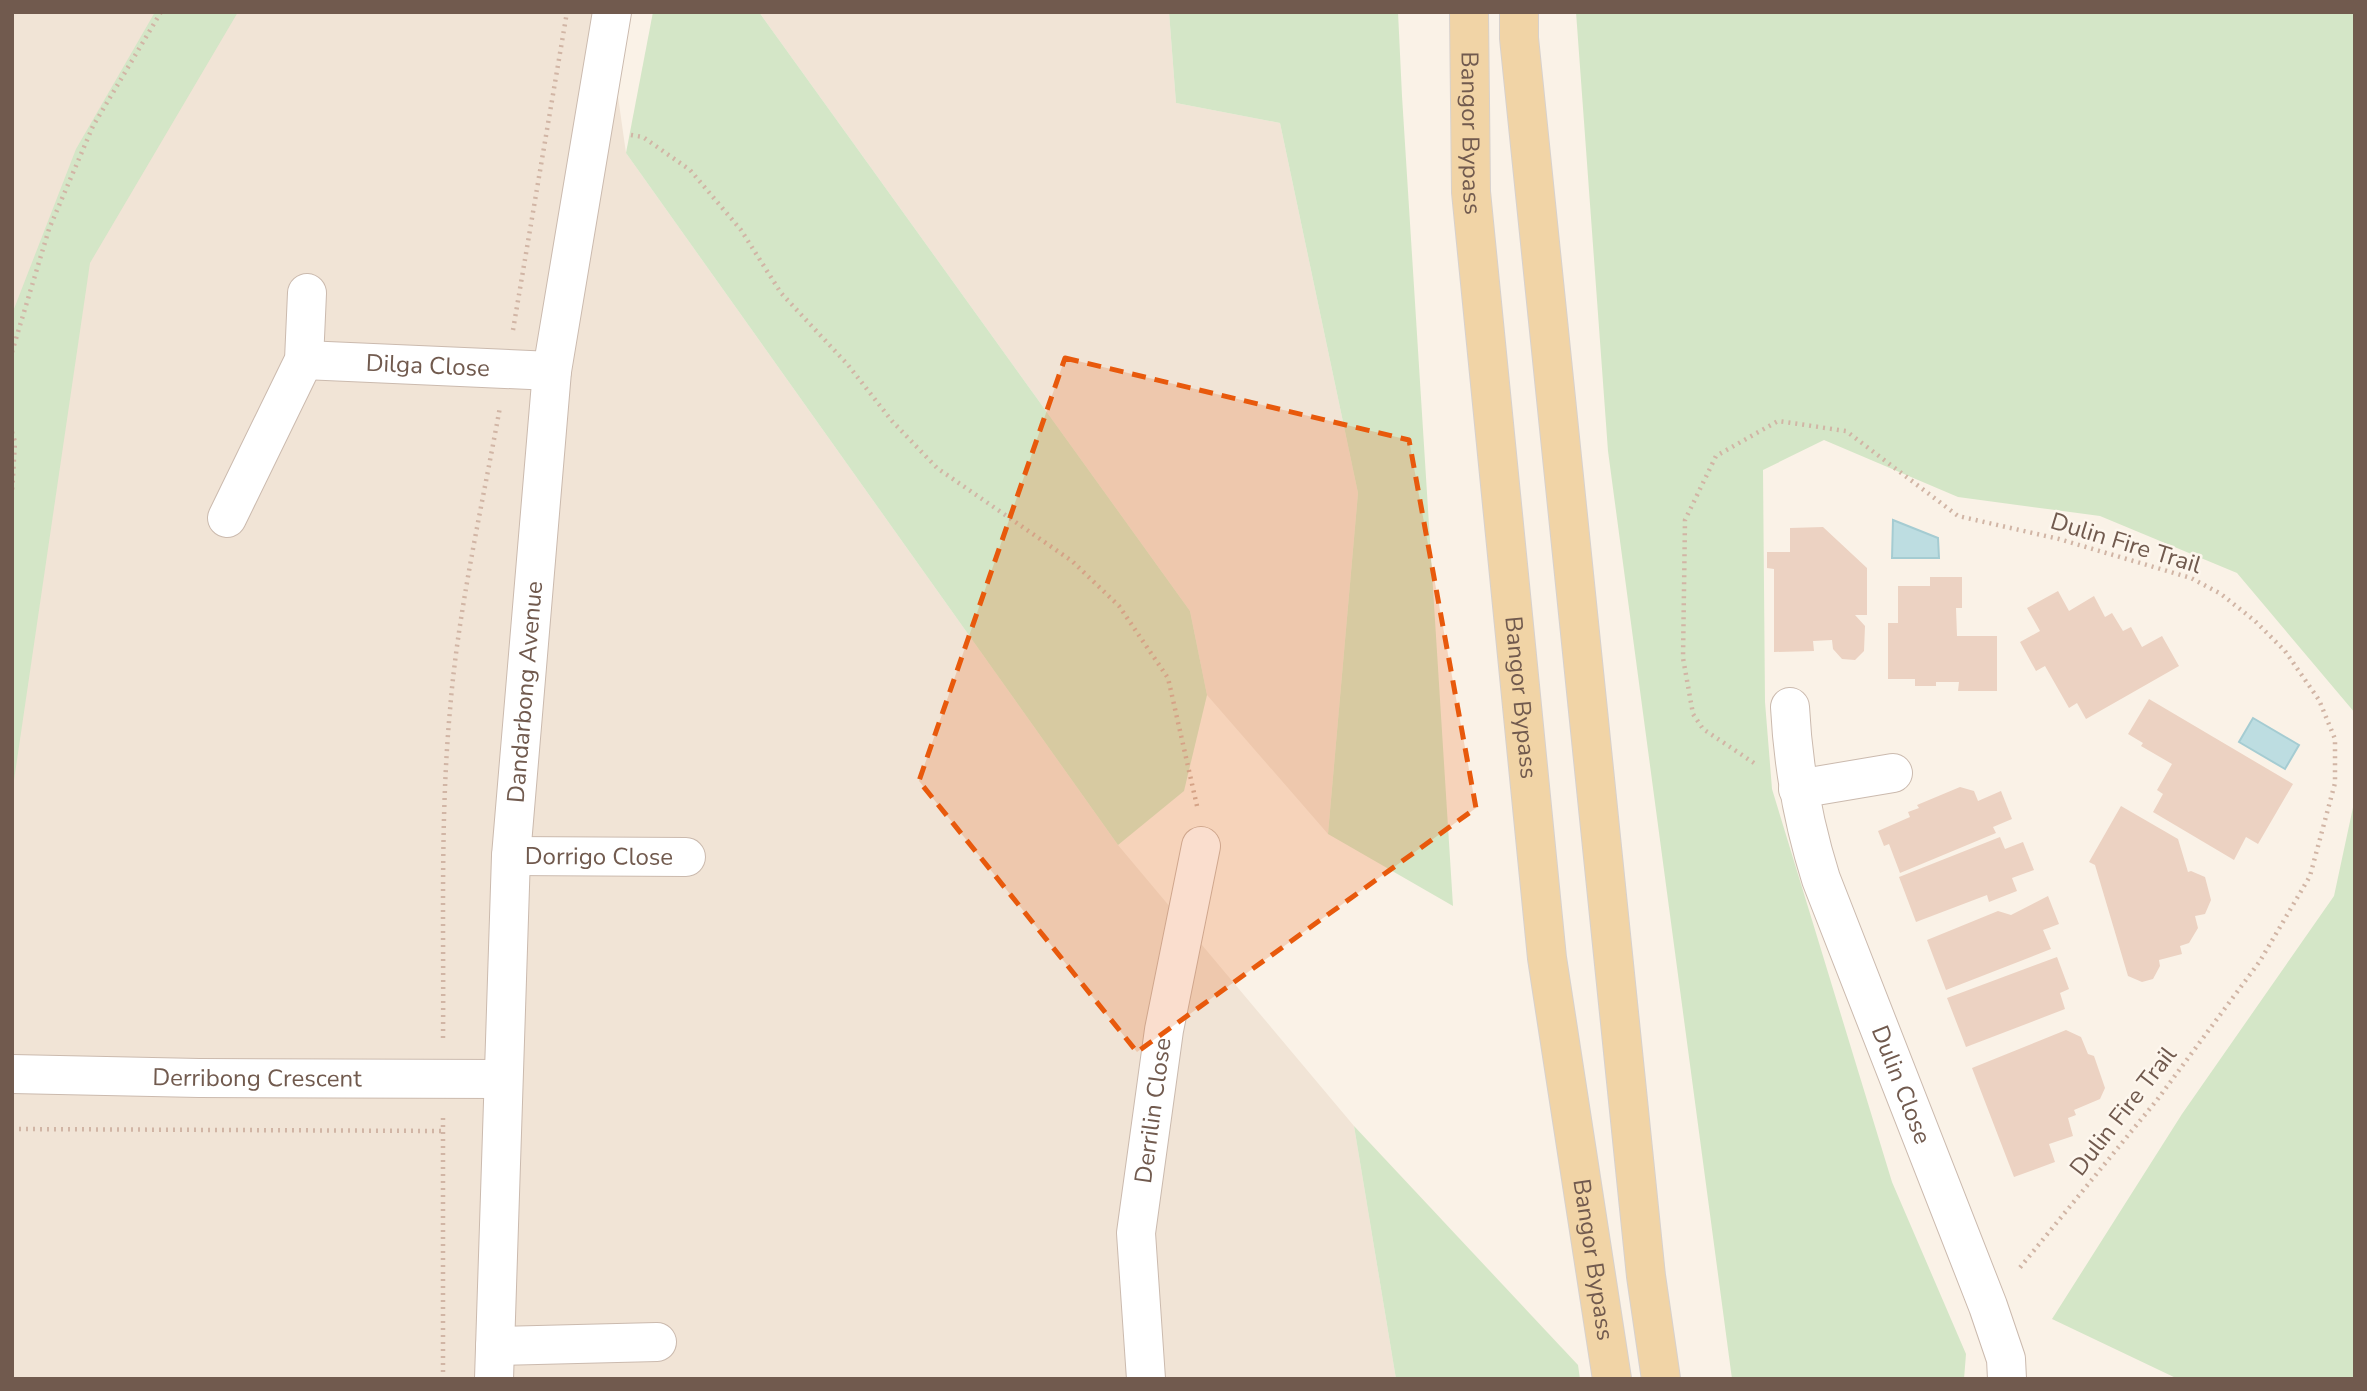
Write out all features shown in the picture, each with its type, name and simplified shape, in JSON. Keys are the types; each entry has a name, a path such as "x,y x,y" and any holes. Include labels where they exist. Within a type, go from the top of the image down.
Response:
{"main road":[{"name":"Bangor Bypass","path":"1469,12 1471,192 1547,958 1612,1379"},
{"name":"Bangor Bypass","path":"1519,12 1519,38 1646,1276 1661,1379"}],"street":[{"name":"Dandarbong Avenue","path":"495,1362 511,856 552,372 612,12"},
{"path":"227,518 304,360 307,293"},
{"name":"Dilga Close","path":"304,360 552,372"},
{"name":"Dulin Close","path":"1790,707 1798,789 1807,835 1821,879 1988,1306 2006,1359 2007,1379"},
{"path":"1798,789 1893,773"},
{"name":"Derrilin Close","path":"1146,1379 1136,1233 1164,1030 1201,846"},
{"name":"Dorrigo Close","path":"511,856 686,857"},
{"name":"Derribong Crescent","path":"12,1074 213,1079 503,1080"},
{"path":"495,1362 657,1342"}],"path":[{"path":"12,352 49,229 93,126 161,12"},
{"path":"443,1379 444,803 450,709 462,622 567,12"},
{"path":"593,130 643,137 690,170 741,230 781,293 848,365 892,421 937,468 1072,561 1119,606 1168,678 1196,797 1201,846"},
{"name":"Dulin Fire Trail","path":"1798,789 1703,729 1693,714 1683,659 1685,520 1716,456 1778,421 1846,431 1958,516 2073,543 2190,578 2221,594 2255,621 2284,651 2319,700 2335,739 2335,783 2310,876 2260,961 2157,1100 1988,1306"},
{"path":"12,432 16,442 12,493"},
{"path":"12,1129 443,1130"}],"highlighted area":[{"path":"1065,358 1409,440 1476,808 1137,1052 919,781"}],"shaded area":[{"path":"12,12 606,12 626,153 1118,845 1354,1126 1396,1379 12,1379"},
{"path":"759,12 1169,12 1176,103 1280,123 1358,493 1328,834 1207,695 1190,611"}],"green space":[{"path":"155,12 238,12 90,263 12,794 12,314 76,149"},
{"path":"653,12 759,12 1190,611 1207,695 1184,791 1118,845 626,153"},
{"path":"1169,12 1398,12 1453,906 1328,834 1358,493 1280,123 1176,103"},
{"path":"1576,12 2355,12 2355,713 2237,573 2100,516 1958,497 1824,440 1763,470 1765,702 1772,789 1892,1182 1966,1354 1964,1379 1732,1379 1608,451"},
{"path":"2355,798 2355,1379 2178,1379 2052,1319 2182,1114 2334,896"},
{"path":"1354,1126 1578,1365 1580,1379 1396,1379"}],"water":[{"path":"1893,520 1938,538 1939,558 1892,558"},
{"path":"2253,718 2299,745 2285,769 2239,742"}],"building":[{"path":"1823,527 1867,568 1867,615 1855,615 1865,626 1864,651 1855,660 1842,659 1833,649 1832,640 1813,641 1814,651 1774,652 1774,569 1767,568 1767,552 1790,552 1790,528"},
{"path":"1930,577 1962,577 1962,608 1956,608 1957,636 1997,636 1997,691 1958,691 1959,682 1915,686 1915,679 1888,679 1888,623 1898,623 1898,586 1930,586"},
{"path":"2058,591 2069,611 2094,596 2105,617 2112,613 2123,631 2131,627 2142,647 2162,636 2179,666 2086,719 2077,703 2069,708 2045,666 2036,671 2020,642 2040,631 2027,608"},
{"path":"2149,699 2293,784 2258,844 2246,837 2234,860 2153,812 2163,794 2157,790 2172,764 2141,746 2143,743 2128,734"},
{"path":"1960,787 1974,791 1978,801 2001,791 2012,819 1993,827 1996,833 1900,873 1889,844 1884,846 1878,831 1910,817 1908,812 1919,808 1917,805"},
{"path":"2121,806 2178,839 2188,872 2205,877 2211,900 2205,914 2195,916 2198,928 2189,943 2180,946 2182,954 2159,960 2160,966 2153,979 2142,982 2128,976 2095,865 2089,862"},
{"path":"2000,837 2005,849 2023,842 2034,870 2012,878 2017,891 1989,902 1987,895 1916,922 1899,877"},
{"path":"2048,896 2059,924 2043,930 2051,949 1946,990 1927,940 1998,911 2011,915"},
{"path":"2057,957 2069,989 2060,993 2065,1009 1966,1047 1947,998"},
{"path":"2066,1030 2081,1037 2088,1054 2094,1056 2105,1088 2100,1099 2074,1110 2076,1115 2068,1118 2073,1136 2049,1144 2055,1162 2014,1177 1972,1068"}]}
